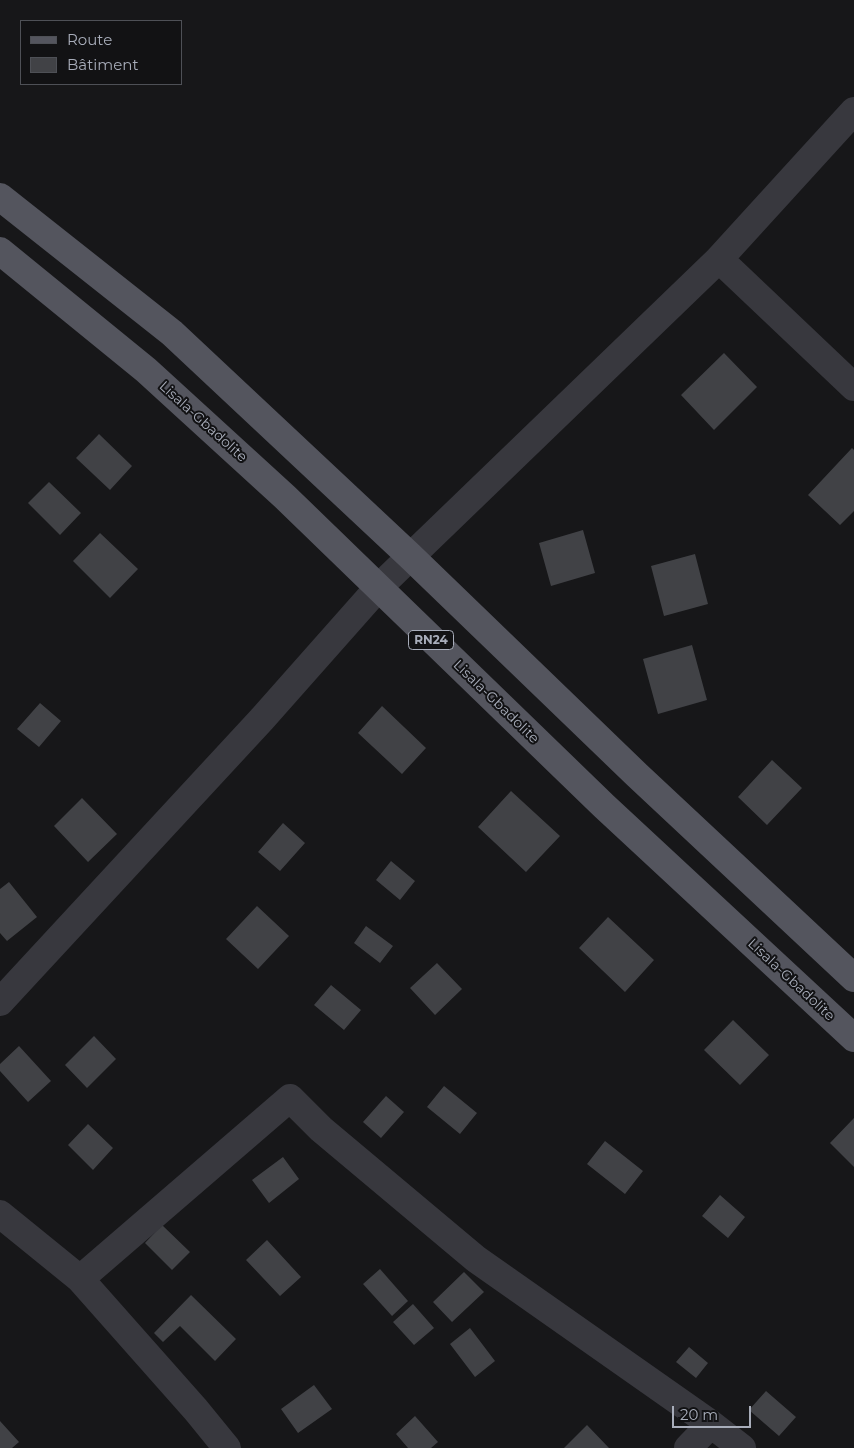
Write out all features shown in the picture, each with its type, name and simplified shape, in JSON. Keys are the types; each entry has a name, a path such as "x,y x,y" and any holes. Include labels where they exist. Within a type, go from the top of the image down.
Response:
{"main road":[{"path":"0,197 172,333 410,556 637,775 854,978"},
{"name":"Lisala-Gbadolite","path":"0,251 146,370 286,497 604,806 854,1038"}],"street":[{"path":"0,1002 262,719 378,588 719,259 854,111"},
{"path":"719,259 854,387"},
{"path":"80,1279 290,1098 322,1130 476,1259 711,1424 742,1448"},
{"path":"0,1214 80,1279 196,1410 227,1448"},
{"path":"688,1448 711,1424"}],"building":[{"path":"724,353 757,387 714,430 681,395"},
{"path":"99,434 132,466 110,490 76,458"},
{"path":"852,448 854,450 854,511 840,525 808,495"},
{"path":"49,482 81,513 60,535 28,503"},
{"path":"583,530 595,573 551,586 539,543"},
{"path":"100,533 138,569 110,598 73,561"},
{"path":"695,554 708,604 664,616 651,566"},
{"path":"692,645 707,700 658,714 643,659"},
{"path":"40,703 61,721 39,747 17,729"},
{"path":"382,706 426,748 402,774 358,733"},
{"path":"772,760 802,788 767,825 738,797"},
{"path":"511,791 560,836 526,872 478,827"},
{"path":"82,798 117,834 88,862 54,826"},
{"path":"283,823 305,843 280,871 258,852"},
{"path":"391,861 415,881 400,900 376,880"},
{"path":"9,882 37,917 7,941 0,933 0,889"},
{"path":"257,906 289,936 258,969 226,939"},
{"path":"608,917 654,960 625,992 579,948"},
{"path":"366,926 393,946 380,963 354,943"},
{"path":"437,963 462,989 435,1015 410,988"},
{"path":"331,985 361,1010 344,1030 314,1005"},
{"path":"733,1020 769,1055 740,1085 704,1050"},
{"path":"94,1036 116,1059 87,1088 65,1065"},
{"path":"19,1046 51,1081 28,1102 0,1071 0,1064"},
{"path":"444,1086 477,1113 460,1134 427,1107"},
{"path":"386,1096 404,1112 381,1138 363,1122"},
{"path":"854,1118 854,1167 830,1143"},
{"path":"88,1124 113,1148 93,1170 68,1145"},
{"path":"605,1141 643,1171 625,1194 587,1164"},
{"path":"283,1157 299,1179 269,1203 252,1180"},
{"path":"720,1195 745,1217 728,1238 702,1216"},
{"path":"162,1225 190,1252 172,1270 145,1243"},
{"path":"267,1240 301,1277 280,1296 246,1260"},
{"path":"380,1269 408,1301 392,1316 363,1284"},
{"path":"464,1272 484,1292 452,1322 433,1302"},
{"path":"191,1295 236,1339 215,1361 180,1326 163,1342 154,1333"},
{"path":"413,1304 434,1328 414,1345 393,1322"},
{"path":"470,1328 495,1361 475,1377 450,1344"},
{"path":"689,1347 708,1363 696,1378 676,1362"},
{"path":"314,1385 332,1409 298,1433 281,1409"},
{"path":"766,1391 796,1417 779,1436 749,1410"},
{"path":"415,1416 438,1442 431,1448 408,1448 396,1434"},
{"path":"0,1421 19,1442 12,1448 0,1448"},
{"path":"587,1425 609,1448 564,1448"}]}
